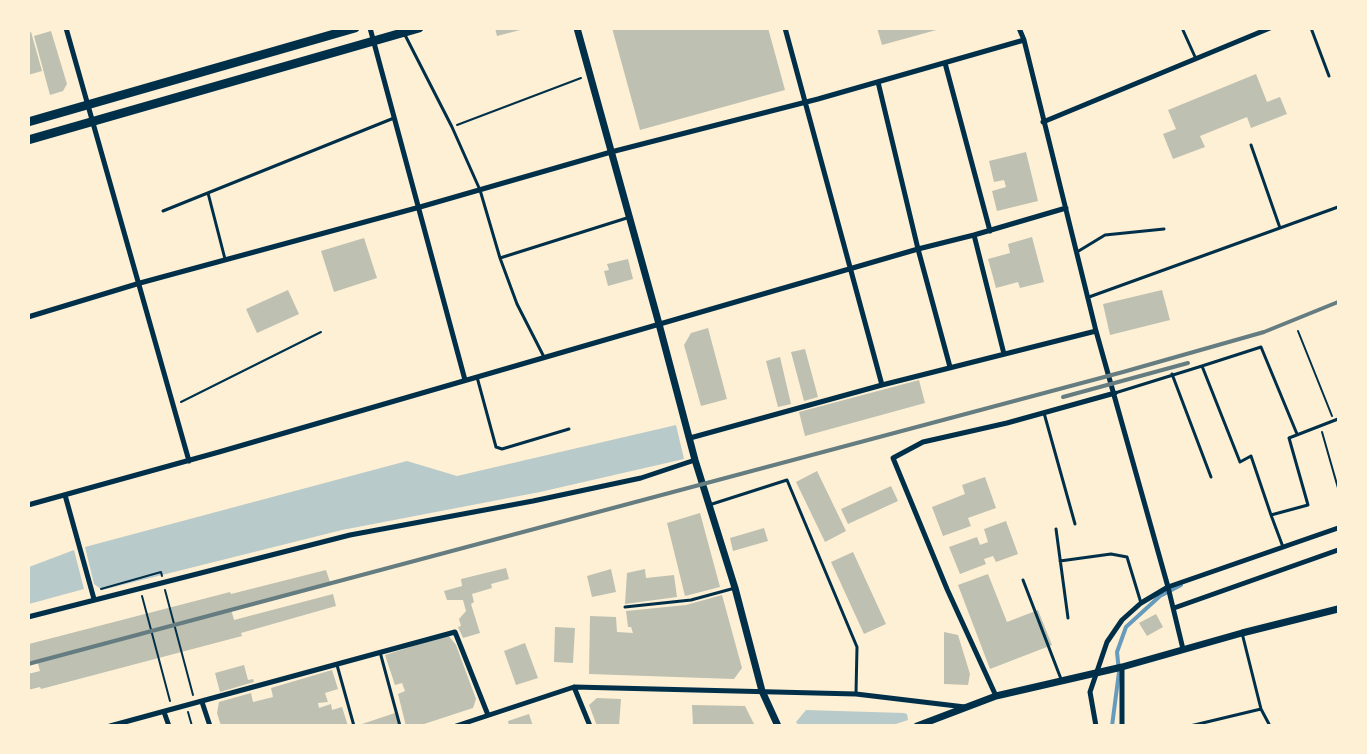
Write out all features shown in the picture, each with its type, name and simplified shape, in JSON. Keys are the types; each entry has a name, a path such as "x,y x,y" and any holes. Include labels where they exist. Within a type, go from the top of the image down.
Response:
{"main road":[{"path":"28,122 355,28"},
{"path":"28,140 419,28"}],"street":[{"path":"66,28 189,460"},
{"path":"370,28 465,380"},
{"path":"577,28 695,460 735,588 762,691 778,726"},
{"path":"785,28 882,385"},
{"path":"1019,28 1024,40 1042,122 1096,331 1174,608 1183,649"},
{"path":"1042,122 1196,59 1257,31 1270,28"},
{"path":"28,317 140,283 420,207 611,152 805,102 1024,40"},
{"path":"945,63 990,231"},
{"path":"878,82 918,249 950,368"},
{"path":"28,505 1066,208"},
{"path":"974,235 1004,354"},
{"path":"690,438 882,385 1096,331"},
{"path":"996,696 947,589 894,458 923,442 1044,413 1115,393"},
{"path":"28,617 350,535 641,478 695,460"},
{"path":"65,495 94,599"},
{"path":"1096,726 1090,692 1107,642 1122,620 1141,603 1168,587 1338,528"},
{"path":"1174,608 1338,550"},
{"path":"917,726 996,696 1122,667 1338,609"},
{"path":"110,726 455,632 488,715"},
{"path":"1122,667 1122,726"},
{"path":"456,726 574,687 856,694 965,707"},
{"path":"574,687 590,726"},
{"path":"199,703 210,726"},
{"path":"164,712 169,726"}],"lane":[{"path":"1182,28 1196,59"},
{"path":"1311,28 1329,76"},
{"path":"403,31 452,127 480,190 500,258 517,304 544,357"},
{"path":"164,211 394,118"},
{"path":"1251,145 1280,228"},
{"path":"208,193 225,260"},
{"path":"1089,297 1338,207"},
{"path":"500,258 630,217"},
{"path":"1077,252 1106,235 1164,229"},
{"path":"1115,393 1261,347 1297,434"},
{"path":"1202,366 1240,462 1251,456 1283,547"},
{"path":"1172,374 1211,477"},
{"path":"477,377 496,447 501,449 569,429"},
{"path":"1044,413 1075,524"},
{"path":"1271,515 1308,505 1289,438 1336,420"},
{"path":"708,505 787,480 857,647 856,694"},
{"path":"1056,529 1068,618"},
{"path":"1060,561 1111,555 1127,557 1141,603"},
{"path":"1023,580 1061,681"},
{"path":"625,607 691,600 735,588"},
{"path":"1242,633 1261,709 1270,726"},
{"path":"380,652 400,726"},
{"path":"337,665 354,726"},
{"path":"1190,726 1261,709"}],"path":[{"path":"452,127 590,75"},
{"path":"1298,331 1336,420"},
{"path":"173,405 321,332"},
{"path":"1320,426 1338,488"},
{"path":"94,599 101,588 161,572 199,703"},
{"path":"138,579 172,710"},
{"path":"186,706 192,726"}],"shaded area":[{"path":"676,425 684,459 540,492 342,530 102,590 94,584 85,547 407,461 457,476"},
{"path":"74,550 84,589 29,604 29,567"},
{"path":"806,710 904,713 907,714 908,720 893,725 798,725 796,722"}],"building":[{"path":"495,28 524,28 524,29 497,36"},
{"path":"612,28 768,28 785,90 640,130"},
{"path":"877,28 940,28 940,29 882,45"},
{"path":"51,31 67,84 63,91 50,95 34,36"},
{"path":"31,32 42,71 28,75 28,33"},
{"path":"1256,74 1267,102 1280,97 1287,114 1251,128 1247,117 1200,136 1205,147 1173,159 1163,134 1176,129 1168,110"},
{"path":"1026,152 1038,201 997,211 992,191 1006,187 1004,180 994,182 989,161"},
{"path":"1032,237 1044,282 1020,288 1018,282 996,288 988,259 1010,253 1008,244"},
{"path":"364,238 377,278 334,292 321,251"},
{"path":"628,259 633,279 608,286 604,271 609,270 607,264"},
{"path":"288,290 299,314 257,333 246,309"},
{"path":"1162,290 1170,320 1110,335 1103,304"},
{"path":"708,328 727,399 701,406 684,345 691,333"},
{"path":"805,349 818,397 804,401 791,352"},
{"path":"780,357 791,404 778,407 766,361"},
{"path":"919,380 925,403 805,436 799,412"},
{"path":"817,471 846,531 825,542 796,482"},
{"path":"985,477 996,508 968,518 971,526 943,536 932,507 965,494 962,485"},
{"path":"891,486 898,501 848,524 841,509"},
{"path":"700,513 720,587 685,596 667,523"},
{"path":"1006,521 1018,554 996,562 993,556 984,559 986,564 960,574 949,547 977,537 980,545 988,542 984,529"},
{"path":"764,528 768,541 733,551 730,538"},
{"path":"853,552 886,624 864,634 831,562"},
{"path":"506,568 509,579 491,584 492,588 472,594 474,602 471,604 480,633 463,638 458,627 461,626 459,619 466,611 463,600 447,600 444,591 462,586 461,579"},
{"path":"611,569 616,592 592,597 587,576"},
{"path":"645,569 646,578 674,575 677,597 625,604 627,573"},
{"path":"326,570 330,582 231,609 234,620 333,594 336,606 241,633 242,636 41,689 40,687 28,690 28,674 40,671 37,660 28,662 29,644 230,592 231,594"},
{"path":"988,574 1007,622 1038,610 1052,645 990,669 958,585"},
{"path":"722,595 742,668 734,679 589,674 590,616 616,617 617,632 633,633 631,627 628,627 626,611 686,605"},
{"path":"1156,614 1163,627 1147,636 1139,623"},
{"path":"555,627 575,628 573,663 554,662"},
{"path":"944,632 958,635 970,674 968,685 944,684"},
{"path":"448,635 456,645 476,699 473,708 418,726 406,726 398,694 405,691 402,683 395,685 385,655"},
{"path":"525,643 538,678 516,685 504,651"},
{"path":"244,665 248,680 253,679 254,682 220,692 215,673"},
{"path":"332,670 338,689 325,693 328,702 318,703 319,708 331,704 332,710 342,707 348,726 221,726 217,713 219,702 251,693 253,702 273,697 271,688"},
{"path":"597,698 621,699 619,726 597,726 589,705"},
{"path":"692,705 745,706 755,726 693,726"},
{"path":"395,713 399,726 359,726 359,725"},
{"path":"529,714 533,726 509,726 508,721"}],"waterway":[{"path":"1112,726 1119,672 1117,652 1126,627 1160,596 1181,585"}],"railway":[{"path":"28,664 1123,372 1264,332 1338,302"},
{"path":"1063,397 1188,363"}]}
